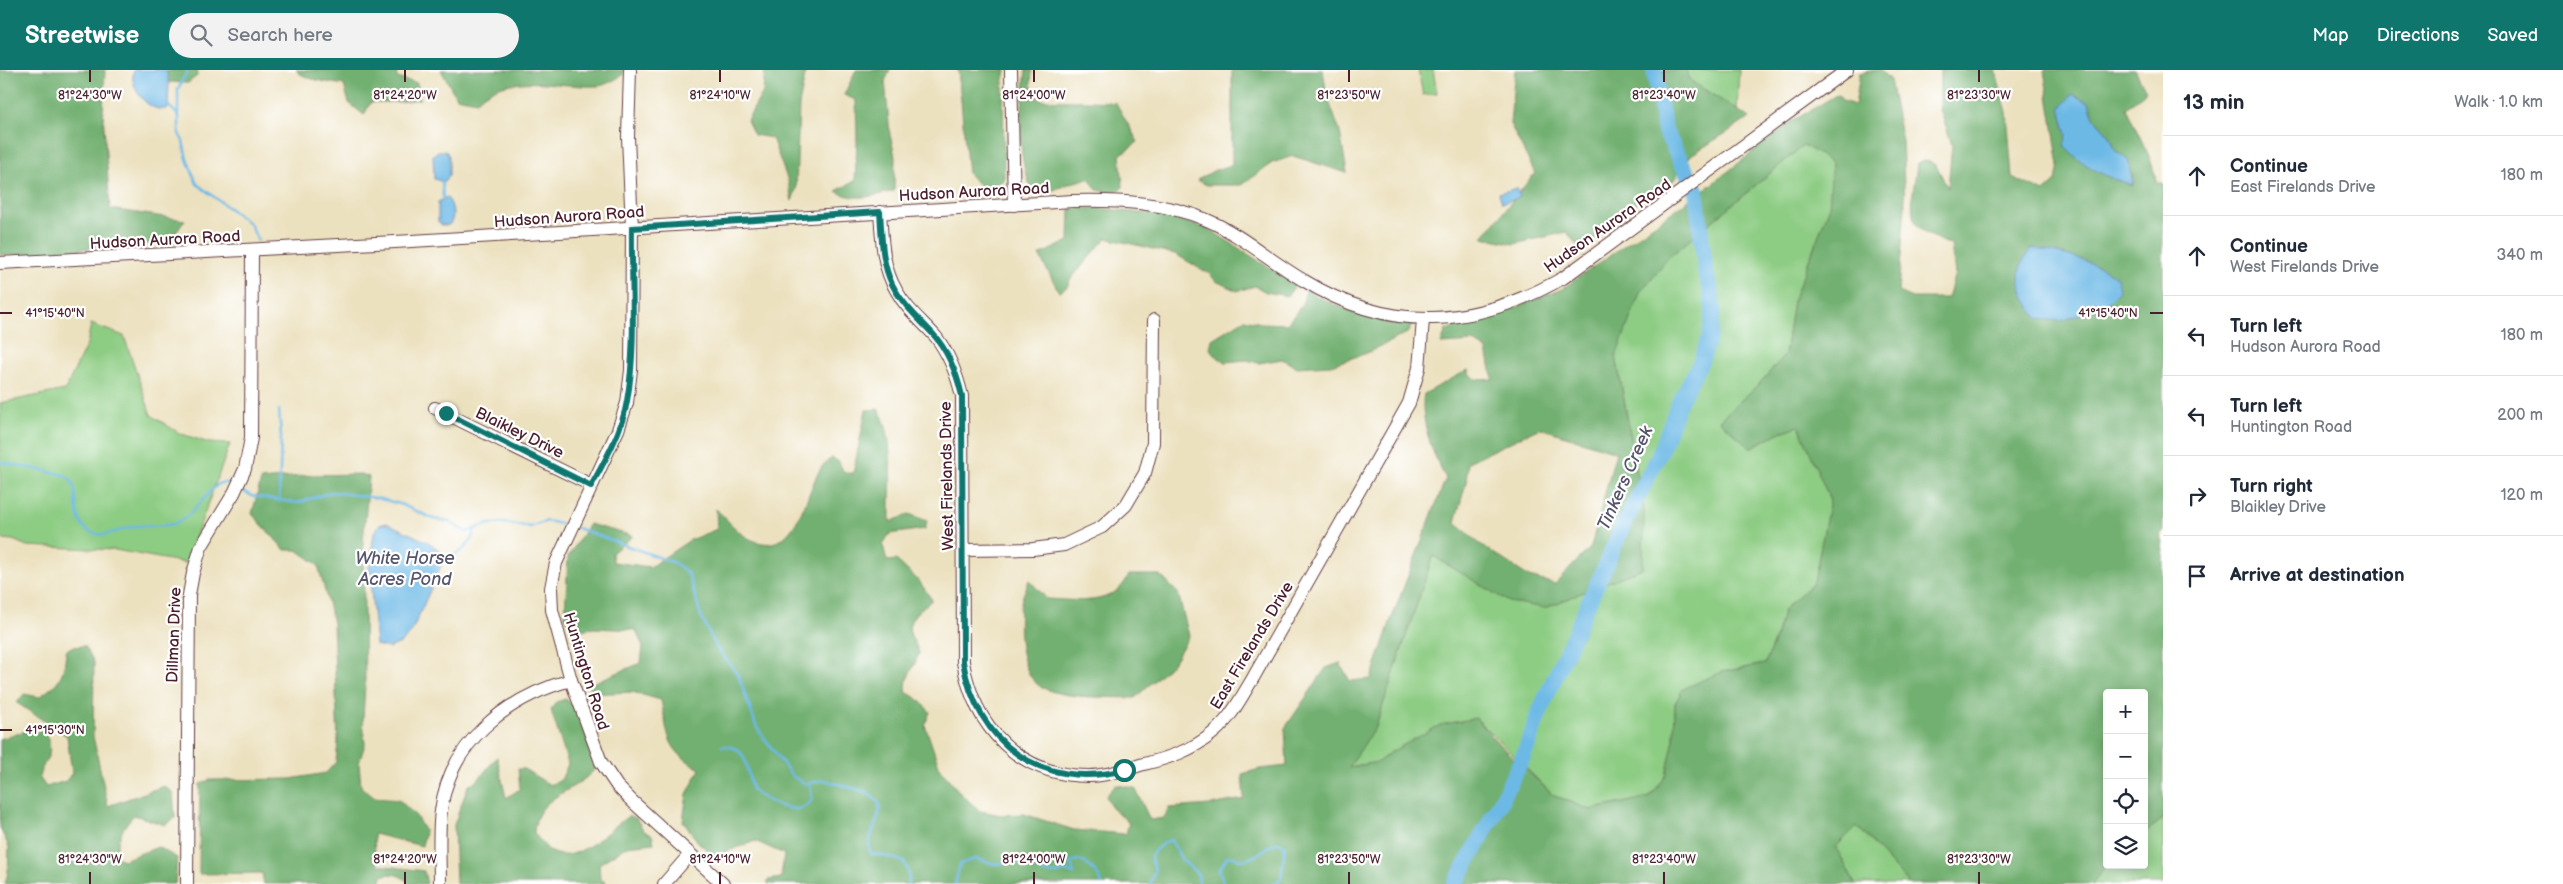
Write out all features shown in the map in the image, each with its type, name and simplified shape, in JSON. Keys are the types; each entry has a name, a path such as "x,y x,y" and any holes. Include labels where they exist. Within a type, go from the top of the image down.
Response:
{"street":[{"name":"Huntington Road","path":"630,70 628,137 632,228 631,370 627,402 618,430 556,562 551,588 554,624 592,743 610,776 633,802 722,884"},
{"path":"1011,70 1014,205"},
{"name":"Hudson Aurora Road","path":"0,263 252,250 1073,201 1128,202 1180,211 1231,232 1302,280 1330,295 1372,310 1423,320 1476,314 1507,305 1539,291 1596,256 1847,70"},
{"name":"West Firelands Drive","path":"880,212 883,252 892,282 909,310 941,344 954,368 959,385 963,413 963,643"},
{"name":"Dillman Drive","path":"187,884 189,595 201,547 236,489 245,469 251,438 252,250"},
{"path":"963,550 1033,549 1064,545 1102,527 1126,504 1146,473 1153,443 1154,320"},
{"name":"East Firelands Drive","path":"963,643 967,685 988,727 1006,746 1027,760 1044,768 1073,775 1090,776 1113,773 1184,752 1202,741 1225,722 1236,707 1408,402 1419,368 1423,320"},
{"name":"Blaikley Drive","path":"435,408 591,486"},
{"path":"440,884 440,812 450,775 468,743 500,713 551,685 571,680"},
{"path":"664,884 690,854"}],"green space":[{"path":"0,70 105,70 103,112 110,209 185,220 169,243 102,246 47,254 0,255"},
{"path":"166,70 198,70 197,76 188,83 169,82"},
{"path":"296,70 396,70 397,78 417,83 420,99 400,102 371,102 364,115 349,103 344,85 305,77"},
{"path":"441,70 623,70 623,75 598,86 518,83 503,86 489,92 477,101 456,97"},
{"path":"765,70 806,70 799,105 796,189 792,201 788,181 772,138 754,135 747,120 763,92"},
{"path":"856,70 890,70 885,81 890,135 895,156 894,191 864,197 850,196 836,191 855,181 857,143 856,100 844,95"},
{"path":"958,70 1006,70 1003,84 1004,180 985,190 968,174"},
{"path":"1026,70 1032,70 1031,85 1039,99 1116,103 1138,142 1120,155 1123,187 1117,193 1097,190 1089,178 1044,194 1032,189 1026,175 1021,146 1021,115"},
{"path":"1232,70 1323,70 1327,96 1340,132 1347,173 1293,156 1272,163 1241,185 1207,185 1197,180 1215,170 1232,165"},
{"path":"1418,70 1433,70 1437,93 1423,95"},
{"path":"1515,70 1685,70 1692,82 1750,118 1691,155 1673,181 1648,193 1581,251 1567,232 1514,244 1483,237 1535,173 1510,124"},
{"path":"1685,70 1739,70 1737,110 1692,82"},
{"path":"1880,70 1890,80 1902,141 1905,207 1898,292 1912,298 1948,298 1955,273 1951,245 1920,229 1914,219 1912,203 1917,163 1924,160 1936,165 1948,188 1952,145 1940,109 1940,70 1995,70 2007,112 2012,177 2044,192 2056,181 2059,165 2044,70 2135,70 2146,91 2126,108 2150,158 2157,183 2163,183 2163,531 2160,535 2163,543 2163,819 2148,830 2148,689 2103,689 2103,869 2092,884 1909,884 1857,826 1836,847 1855,884 768,884 768,880 781,878 784,854 755,841 715,856 698,842 683,821 687,794 700,769 680,755 670,741 661,700 632,692 590,694 590,684 641,663 643,647 636,630 594,628 573,631 565,616 568,557 589,524 633,536 612,553 613,562 650,567 690,540 717,529 716,509 748,538 764,543 777,541 788,534 796,522 824,464 832,458 839,462 843,471 853,474 866,410 878,409 884,420 889,447 891,479 890,522 909,514 927,521 925,529 889,534 883,545 887,561 896,560 919,581 932,600 916,614 910,623 910,633 919,653 908,676 906,692 918,699 930,712 925,725 940,769 962,795 980,811 1001,815 1024,814 1074,830 1126,834 1129,822 1112,808 1106,796 1116,785 1135,788 1150,820 1164,818 1169,808 1210,805 1244,799 1242,774 1260,769 1287,766 1285,728 1326,668 1340,663 1350,681 1371,679 1391,620 1446,478 1429,438 1424,415 1424,394 1468,370 1472,377 1481,380 1493,379 1487,350 1474,342 1441,344 1446,330 1475,318 1509,310 1562,289 1712,184 1791,122 1838,94 1842,101 1855,105 1860,73","holes":["2072,95 2089,102 2094,118 2110,136 2116,151 2129,166 2133,185 2118,181 2094,168 2084,159 2069,137 2060,109","1804,145 1832,163 1829,209 1793,301 1785,355 1760,383 1719,420 1750,448 1778,433 1799,426 1830,500 1814,582 1784,609 1777,634 1765,664 1721,672 1683,689 1675,703 1674,740 1666,776 1650,797 1590,810 1553,795 1498,743 1476,718 1440,725 1391,752 1378,762 1349,767 1376,726 1433,556 1509,602 1545,608 1643,568 1644,510 1616,356 1640,292 1669,257","1540,428 1616,452 1591,547 1555,584 1529,577 1480,544 1455,522 1466,483 1468,462"]},
{"path":"1804,145 1833,163 1829,209 1793,301 1785,355 1760,383 1750,448 1778,433 1799,425 1830,500 1814,582 1784,609 1777,634 1765,664 1721,672 1675,703 1674,740 1666,776 1650,797 1590,810 1553,795 1476,718 1391,752 1378,762 1349,767 1376,726 1433,555 1509,602 1643,568 1635,459 1616,356 1640,292 1669,257"},
{"path":"1097,208 1160,215 1209,229 1296,285 1287,296 1266,292 1255,286 1237,291 1216,281 1208,273 1175,254 1106,238 1070,280 1067,287 1059,292 1039,255 1069,241 1070,209"},
{"path":"1306,290 1330,303 1357,313 1385,320 1412,323 1409,332 1367,353 1331,365 1296,367 1282,359 1259,363 1247,360 1225,362 1210,349 1212,339 1245,319 1261,323 1287,324 1302,305"},
{"path":"91,324 124,336 151,415 179,433 209,443 230,444 186,563 115,550 27,546 13,540 0,539 0,403 65,390 87,344"},
{"path":"361,474 369,477 363,542 365,684 363,719 365,744 359,763 361,787 375,798 399,800 416,816 425,832 422,846 374,834 375,856 378,865 424,871 427,884 409,884 404,878 393,874 382,876 380,884 264,884 262,873 199,874 200,784 209,780 290,779 326,773 336,762 338,742 333,623 324,587 318,565 297,550 285,550 252,514 261,480 312,475"},
{"path":"1129,575 1160,575 1178,593 1189,636 1173,663 1135,698 1088,697 1063,694 1052,692 1035,682 1025,664 1020,641 1019,619 1021,602 1029,580 1047,599 1082,601 1094,600 1114,593 1122,586"},
{"path":"85,646 94,662 93,736 108,806 164,786 173,793 175,818 165,825 134,815 126,824 121,834 115,856 123,860 158,847 177,858 175,884 5,884 8,872 9,847 0,828 0,739 26,731 45,732 50,751 39,777 46,787 66,781 72,773 67,736 17,703 24,694 39,697 52,687 62,673 66,651 71,647"},
{"path":"566,699 572,705 581,722 595,769 541,810 536,820 534,833 550,851 560,855 570,854 581,851 592,844 629,816 636,818 644,831 652,835 654,843 627,846 599,864 600,878 607,884 456,884 454,825 468,786 477,781 497,757 506,798 520,789 518,769 524,769 550,785 561,780 568,764 551,710 556,702"},
{"path":"2163,819 2163,884 2092,884 2103,869 2148,869 2148,830"},
{"path":"1857,826 1909,884 1855,884 1835,847"}],"water":[{"path":"134,70 166,70 169,82 168,108 154,108 147,104 134,84"},
{"path":"2072,94 2089,102 2094,118 2110,136 2116,151 2128,160 2133,185 2114,179 2087,165 2064,146 2067,135 2060,109"},
{"path":"438,151 446,151 449,156 449,175 444,182 434,179 433,155"},
{"path":"1517,188 1520,197 1502,203 1499,193"},
{"path":"446,197 452,207 453,215 449,225 441,225 438,221 438,202"},
{"path":"2032,248 2087,261 2117,277 2119,291 2103,307 2061,321 2038,319 2023,293 2019,276 2025,258"},
{"name":"White Horse Acres Pond","path":"387,523 430,543 440,551 442,564 411,633 401,643 389,648 376,645 371,590 373,579 369,569 374,533 379,525"}],"waterway":[{"path":"178,114 178,89 188,70"},
{"name":"Tinkers Creek","path":"1455,884 1497,809 1523,757 1542,706 1624,524 1661,451 1677,407 1701,361 1710,336 1713,310 1711,291 1706,275 1696,190 1665,131 1654,70"},
{"path":"169,106 179,116 179,134 197,184 250,224 258,241"},
{"path":"442,182 443,198"},
{"path":"279,410 281,437 279,501"},
{"path":"0,462 61,474 70,479 75,490 80,520 83,526 95,534 109,533 137,526 173,524 190,514 210,491 220,483 228,483 233,486"},
{"path":"240,490 252,496 297,503 332,492 377,498 400,504 434,519 449,522 466,532 489,524 505,523 530,527 547,521 570,526"},
{"path":"577,528 675,563 688,573 702,619 717,648 738,675 757,728 792,776 806,784 824,780 867,792 879,803 878,816 869,842 871,854 904,862 909,873 909,884"},
{"path":"441,558 453,555 463,549 471,540 475,529"},
{"path":"722,746 731,747 742,754 752,789 765,799 782,807 791,809 807,805 812,799 810,784"},
{"path":"1150,884 1155,870 1151,860 1153,853 1165,842 1171,840 1182,860 1198,874 1199,884"},
{"path":"1224,884 1219,870 1227,857 1247,859 1279,842 1285,846 1281,879 1273,884"},
{"path":"955,884 960,864 975,859 995,864 1016,861 1025,863 1044,873 1057,874 1065,871 1074,874 1071,863 1080,861 1090,866 1102,884"}],"route":[{"path":"446,413 591,486 618,430 627,402 631,370 632,228 880,212 883,252 887,270 896,291 909,310 941,344 954,368 962,396 963,662 967,685 988,727 1006,746 1027,760 1044,768 1073,775 1090,776 1124,770"}]}
